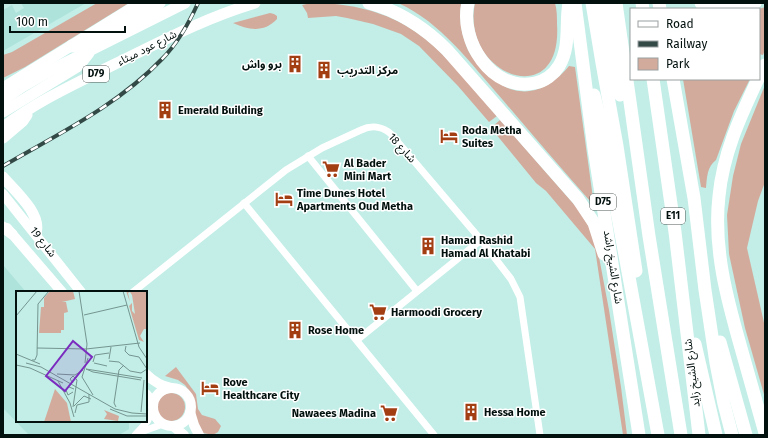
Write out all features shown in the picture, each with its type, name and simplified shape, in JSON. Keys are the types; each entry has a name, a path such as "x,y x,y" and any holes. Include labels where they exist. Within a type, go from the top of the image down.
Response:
{"highway":[{"path":"72,46 82,45 159,3"},
{"path":"369,3 402,16 422,28 439,42 455,58 578,199 589,215 598,234 616,312 624,336"},
{"path":"468,3 466,14 467,30 472,45 480,58 490,69 503,78 517,83 528,84 548,78 556,70 561,61 567,42 569,3"},
{"name":"شارع الشيخ راشد","path":"575,3 594,149 639,435"},
{"path":"592,3 617,146 641,301 643,326 642,350"},
{"path":"604,3 625,121 640,170"},
{"name":"E11","path":"616,3 640,170"},
{"path":"701,3 709,6 725,8 741,7 754,3"},
{"path":"760,76 765,65"},
{"path":"584,69 594,94 600,119 658,435"},
{"name":"E11","path":"653,80 675,232 684,312"},
{"path":"673,80 697,220 721,344 746,435"},
{"path":"757,435 738,351 718,246 717,224 719,195 730,144 743,110 758,80"},
{"name":"شارع الشيخ زايد","path":"640,170 681,435"},
{"path":"697,220 705,290 716,363 732,435"},
{"path":"684,312 699,358 716,435"},
{"name":"شارع الشيخ زايد","path":"684,312 699,435"},
{"path":"733,320 765,433"}],"main road":[{"path":"3,88 140,3"},
{"name":"D79","path":"3,100 46,73 185,3"},
{"name":"شارع عود ميثاء","path":"3,127 30,108 58,92 192,26 255,3"},
{"path":"3,112 77,67 90,51"},
{"path":"3,138 23,121 30,108"},
{"path":"3,177 35,216 38,228 36,233"},
{"name":"شارع 19","path":"3,194 36,233 80,291"},
{"name":"شارع 19","path":"3,223 7,231 61,291"},
{"path":"147,375 158,383 181,390 188,397 191,407 190,412 184,422 168,425"},
{"path":"153,406 160,392 171,388"},
{"path":"147,396 153,406 156,417 184,435"},
{"path":"190,412 199,435"}],"street":[{"name":"شارع 18","path":"134,291 277,176 308,156 366,127 378,127 384,129 391,134 512,279 520,297 540,435"},
{"path":"308,156 417,291"},
{"path":"244,203 434,435"},
{"path":"357,340 481,240"},
{"path":"147,416 153,406"},
{"path":"137,434 144,422"},
{"path":"137,434 168,425"}],"shaded area":[{"path":"21,3 86,3 3,51 3,10 12,5 16,13 24,8"},
{"path":"3,265 25,291 16,291 16,422 3,408"},
{"path":"16,422 129,422 129,429 119,435 29,435"}],"green space":[{"path":"97,3 129,3 25,67 3,78 3,55 12,52"},
{"path":"311,3 346,5 379,13 410,28 424,38 446,58 497,116 489,122 458,86 419,46 401,34 373,24 336,16 308,18 302,5"},
{"path":"398,3 461,3 461,27 468,51 476,62 489,75 510,89 530,91 538,89 552,82 569,66 575,67 593,198 590,201 479,72 442,32 414,11"},
{"path":"475,3 555,3 557,11 557,24 555,52 545,69 530,76 513,74 496,65 482,49 474,28"},
{"path":"765,7 765,50 763,55 760,54 760,9"},
{"path":"270,13 277,16 277,19 267,27 250,29 233,23"},
{"path":"683,80 750,80 734,111 716,160 709,169 706,188 701,187"},
{"path":"765,85 765,182 758,201 747,248 765,327 765,398 745,328 729,254 727,215 733,176 741,144"},
{"path":"500,120 579,210 589,227 599,257 609,310 627,435 623,435 595,249 546,191 536,183 491,128"},
{"path":"176,367 196,394 198,409 202,415 215,419 221,426 218,432 213,435 203,433 197,422 191,393 185,385 178,380 165,376"},
{"path":"171,393 181,397 185,407 181,417 171,421 161,417 157,407 161,397"}],"railway":[{"path":"3,166 86,118 126,91 145,76 178,40 198,3"}],"place":[{"name":"برو واش","path":"295,64"},
{"name":"مركز التدريب","path":"324,70"},
{"name":"Emerald Building","path":"165,110"},
{"name":"Roda Metha Suites","path":"449,136"},
{"name":"Al Bader Mini Mart","path":"331,169"},
{"name":"Time Dunes Hotel Apartments Oud Metha","path":"284,199"},
{"name":"Hamad Rashid Hamad Al Khatabi","path":"428,246"},
{"name":"Harmoodi Grocery","path":"378,312"},
{"name":"Rose Home","path":"295,330"},
{"name":"Rove Healthcare City","path":"210,388"},
{"name":"Hessa Home","path":"471,412"},
{"name":"Nawaees Madina","path":"389,413"}]}
